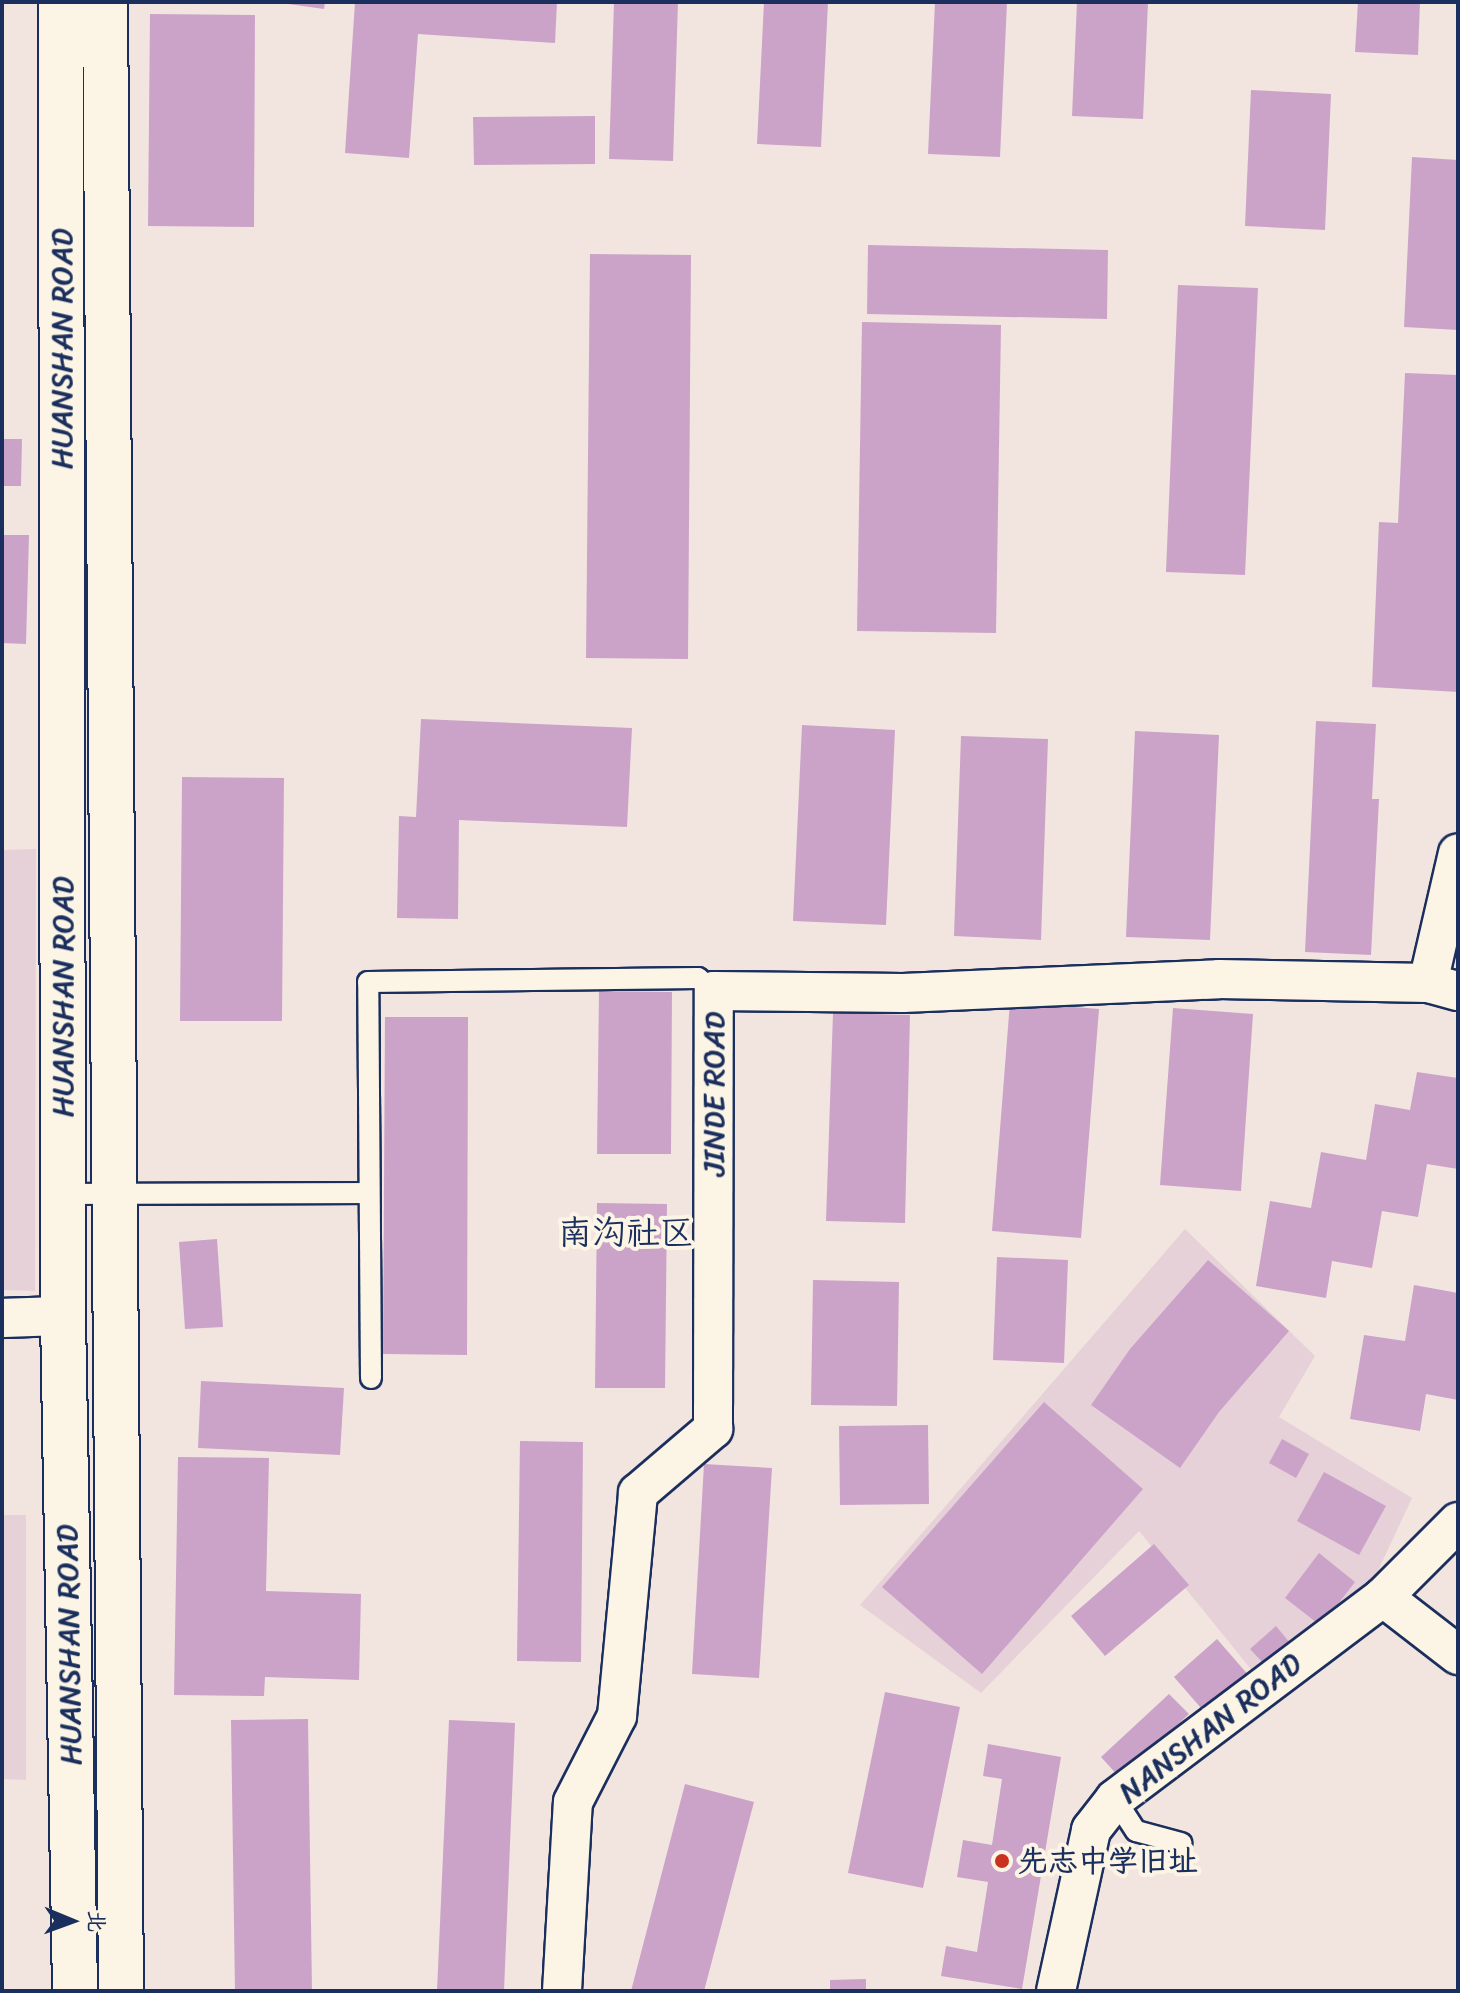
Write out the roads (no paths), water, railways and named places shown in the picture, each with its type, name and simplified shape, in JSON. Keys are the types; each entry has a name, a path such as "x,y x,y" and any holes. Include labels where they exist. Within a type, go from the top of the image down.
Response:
{"main road":[{"name":"HUANSHAN ROAD","path":"61,2 63,1316 75,1991"},
{"name":"HUANSHAN ROAD","path":"105,2 121,1991"}],"street":[{"path":"1443,987 1458,853"},
{"name":"JINDE ROAD","path":"562,1991 573,1802 617,1716 638,1493 713,1429 714,991 903,993 1219,979 1443,987"},
{"path":"2,1318 63,1316"},
{"name":"NANSHAN ROAD","path":"1056,1991 1091,1830 1115,1799 1383,1597 1458,1522"},
{"path":"1383,1597 1458,1655"}],"lane":[{"path":"371,1378 368,982 698,978 714,991"},
{"path":"63,1194 369,1193"},
{"path":"1115,1799 1136,1831 1181,1843"}],"place":[{"name":"先志中学旧址","path":"1002,1861"}],"district":[{"name":"南沟社区","path":"626,1234"}]}
